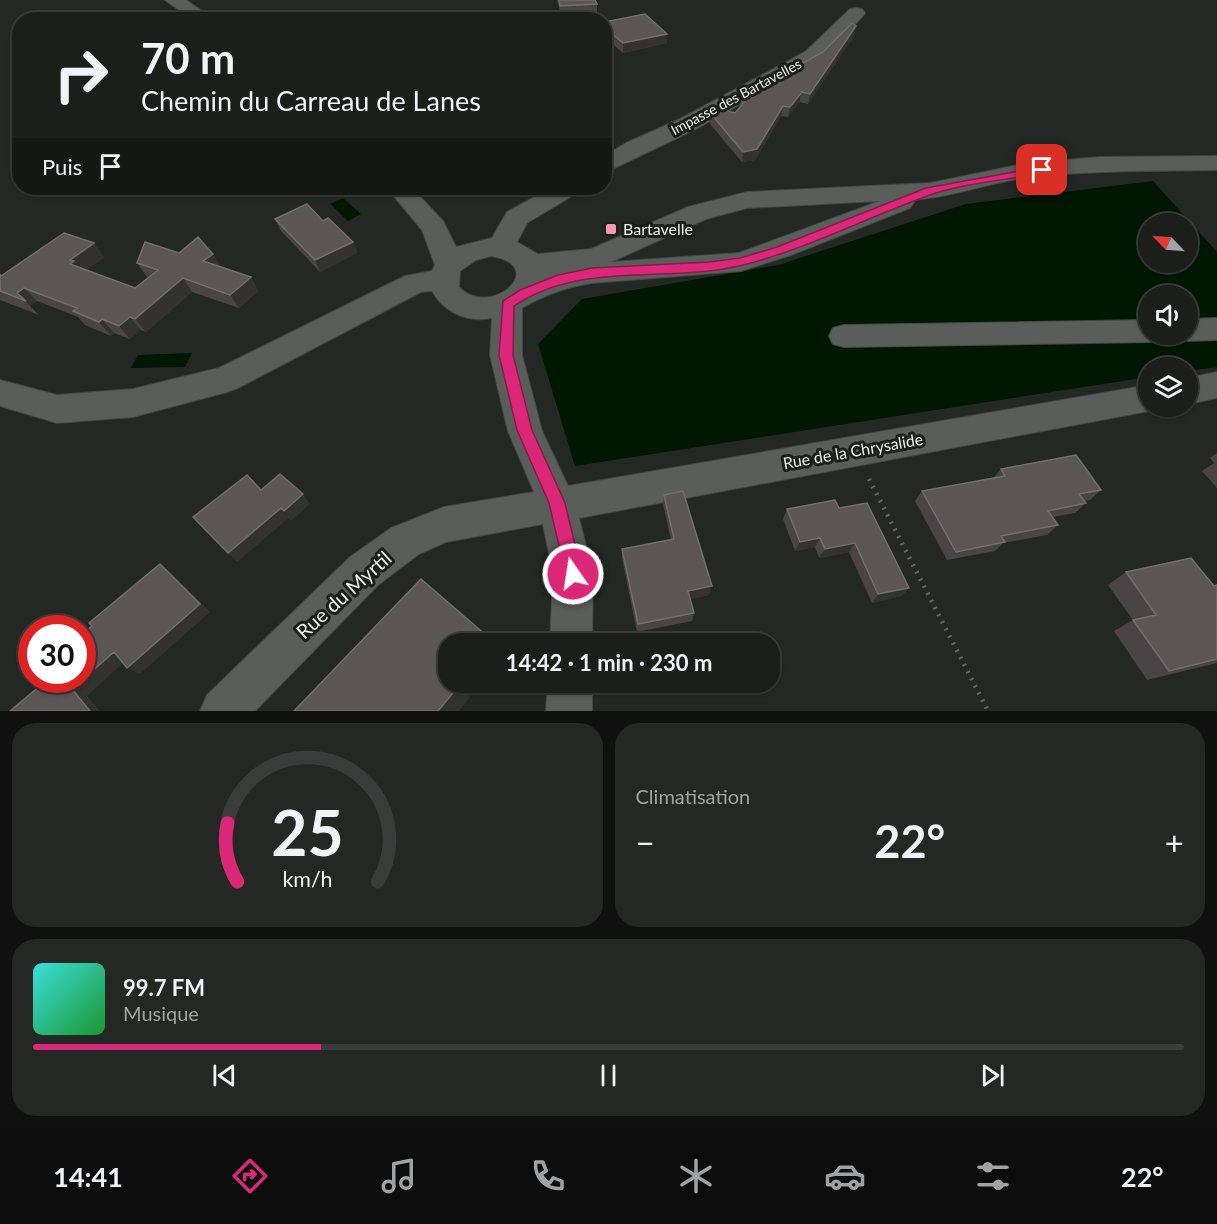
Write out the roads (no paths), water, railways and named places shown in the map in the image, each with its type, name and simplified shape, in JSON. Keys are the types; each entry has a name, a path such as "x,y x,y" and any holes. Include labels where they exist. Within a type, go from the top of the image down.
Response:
{"street":[{"path":"174,0 193,12"},
{"name":"Impasse des Bartavelles","path":"612,161 634,148 688,124 813,56 856,13"},
{"path":"454,288 484,309 563,278 592,273 741,262 781,249 930,191 1023,171 1099,164 1217,162"},
{"path":"530,263 559,263 596,258 697,213 747,200 930,191"},
{"path":"405,195 434,226 454,288 506,355 525,430 557,503 573,574 571,633"},
{"path":"0,393 57,408 133,404 227,379 363,309 416,300 454,288 469,252 491,248 516,218 556,195"},
{"path":"434,226 491,248 523,256 530,263 533,272 531,283 516,298 506,355"},
{"path":"1198,330 1217,329"},
{"path":"844,336 1138,331"},
{"path":"1198,389 1217,386"},
{"name":"Rue de la Chrysalide","path":"557,503 1138,400"},
{"name":"Rue du Myrtil","path":"223,711 364,571 405,542 444,525 557,503"},
{"path":"569,711 570,693"}],"place":[{"name":"Bartavelle","path":"611,229"}]}
